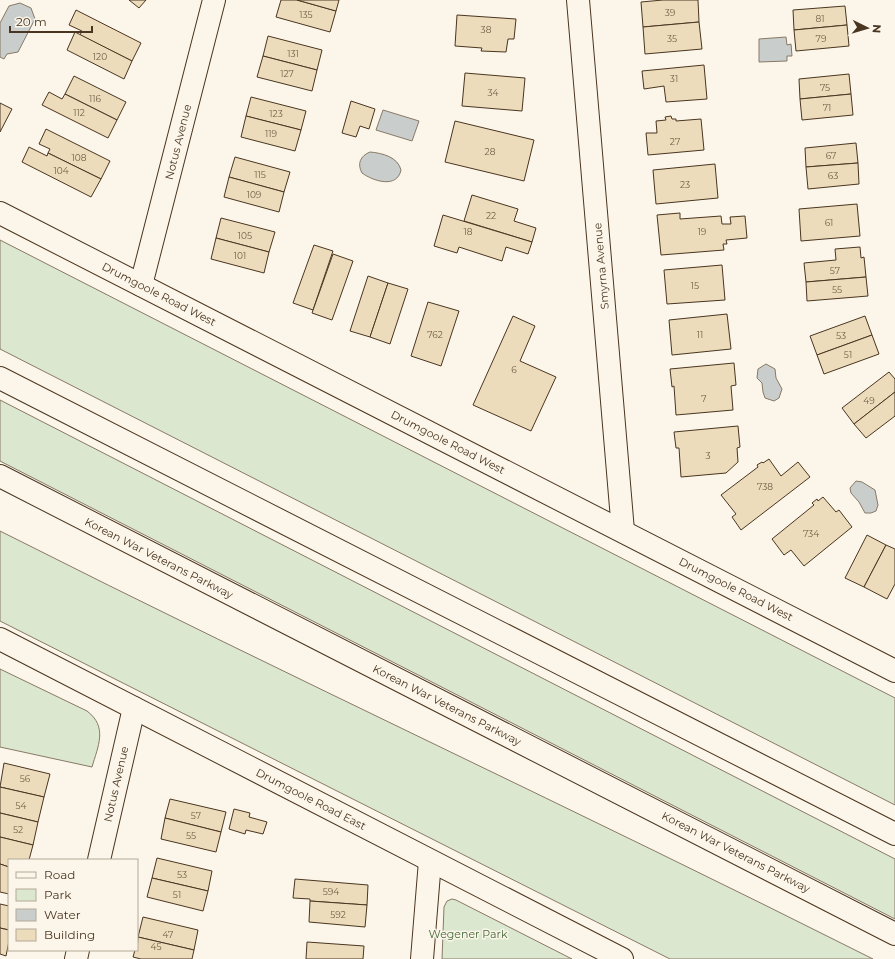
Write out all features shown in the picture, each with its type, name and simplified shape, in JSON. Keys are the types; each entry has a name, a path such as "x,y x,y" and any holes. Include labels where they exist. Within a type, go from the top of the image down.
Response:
{"main road":[{"name":"Notus Avenue","path":"141,285 214,0"},
{"name":"Smyrna Avenue","path":"578,0 623,531"},
{"name":"Drumgoole Road West","path":"0,213 895,671"},
{"path":"0,378 895,834"},
{"name":"Korean War Veterans Parkway","path":"0,476 895,934"},
{"name":"Drumgoole Road East","path":"0,639 622,959"},
{"name":"Notus Avenue","path":"99,859 134,708"},
{"path":"422,959 430,861"}],"green space":[{"path":"0,240 895,698 895,805 0,349"},
{"path":"0,400 895,859 895,919 0,461"},
{"path":"0,531 873,959 670,959 0,621"},
{"path":"0,669 87,711 93,717 97,724 100,737 92,767 0,747"},
{"name":"Wegener Park","path":"452,899 572,959 442,959 444,907 447,901"}],"water":[{"path":"20,3 31,8 35,19 18,52 7,54 4,59 0,57 0,23 9,6"},
{"path":"786,37 787,45 791,44 792,56 787,56 787,61 759,62 759,39"},
{"path":"383,110 419,121 412,141 376,130"},
{"path":"370,152 389,156 397,162 401,170 399,176 395,180 384,182 372,179 362,173 360,170 360,161"},
{"path":"766,364 775,369 776,378 782,389 779,398 774,401 765,398 762,383 757,378 758,369"},
{"path":"856,481 862,482 875,490 878,505 876,511 865,513 859,502 851,493 850,488"}],"building":[{"path":"129,0 146,0 139,8"},
{"path":"281,0 297,0 336,11 330,32 276,17"},
{"path":"297,0 339,0 336,11"},
{"path":"663,0 698,0 699,22 643,27 641,2"},
{"path":"845,6 847,25 794,30 793,10"},
{"path":"76,10 141,43 132,61 80,35 82,31 69,25"},
{"path":"457,15 516,19 514,39 508,39 506,52 481,51 482,48 455,46"},
{"path":"699,22 702,49 645,54 643,27"},
{"path":"847,25 849,46 796,51 794,30"},
{"path":"75,32 132,61 124,79 67,50"},
{"path":"268,36 322,50 317,70 263,56"},
{"path":"263,56 317,70 312,91 257,77"},
{"path":"704,65 707,99 666,102 664,86 644,89 642,71"},
{"path":"465,73 525,78 522,111 462,106"},
{"path":"849,74 851,94 800,99 799,79"},
{"path":"74,76 126,102 117,120 65,94"},
{"path":"49,92 62,99 65,94 117,120 108,138 42,105"},
{"path":"851,94 853,115 802,120 800,99"},
{"path":"251,97 306,111 301,130 246,116"},
{"path":"351,101 375,109 369,129 360,126 356,137 342,133"},
{"path":"0,103 12,109 0,132"},
{"path":"246,116 301,130 295,151 241,137"},
{"path":"671,116 672,119 676,119 676,121 701,119 704,150 648,155 646,133 657,133 656,121 666,120 665,117"},
{"path":"455,121 534,140 524,181 445,162"},
{"path":"46,129 110,161 101,179 48,153 50,149 39,144"},
{"path":"856,143 858,163 806,167 805,148"},
{"path":"29,147 47,156 48,153 101,179 91,197 22,162"},
{"path":"235,157 290,172 284,192 229,177"},
{"path":"858,163 859,184 808,189 806,167"},
{"path":"715,164 718,198 656,204 653,170"},
{"path":"229,177 284,192 279,212 224,197"},
{"path":"472,195 518,209 514,221 536,228 532,242 464,221"},
{"path":"857,204 860,236 801,241 799,209"},
{"path":"680,213 680,219 721,216 722,224 731,224 730,217 745,216 747,238 726,240 727,244 723,244 724,250 661,255 657,215"},
{"path":"443,215 532,242 528,254 506,247 502,261 459,247 457,253 434,246"},
{"path":"221,218 275,232 269,252 216,238"},
{"path":"216,238 269,252 264,273 211,259"},
{"path":"314,245 333,251 313,310 293,303"},
{"path":"860,247 861,258 864,257 866,277 806,282 804,263 836,260 835,249"},
{"path":"333,254 353,261 332,320 312,313"},
{"path":"722,265 725,300 667,304 664,270"},
{"path":"368,276 388,283 370,337 350,331"},
{"path":"866,277 868,296 807,301 806,282"},
{"path":"388,283 408,289 390,344 370,337"},
{"path":"428,302 459,311 441,366 411,356"},
{"path":"727,314 731,349 672,355 669,320"},
{"path":"513,316 535,326 520,361 556,377 531,431 473,405"},
{"path":"865,316 872,335 817,355 810,336"},
{"path":"872,335 879,354 824,374 817,355"},
{"path":"734,363 736,385 731,386 733,410 676,415 674,386 672,387 670,369"},
{"path":"889,372 895,379 895,392 854,424 842,408"},
{"path":"895,392 895,416 866,438 854,424"},
{"path":"738,426 740,447 737,448 738,462 726,473 681,477 679,448 676,448 674,432"},
{"path":"769,459 781,476 798,462 810,477 741,530 732,517 736,514 721,495 758,467 757,465"},
{"path":"823,497 836,512 839,510 852,527 804,566 791,550 784,555 772,539 814,505 812,503"},
{"path":"867,535 886,545 864,587 845,578"},
{"path":"886,545 895,549 895,584 887,599 864,587"},
{"path":"4,763 50,774 44,797 0,787"},
{"path":"0,787 44,797 38,822 0,813"},
{"path":"170,799 226,812 221,832 165,818"},
{"path":"234,809 250,813 249,817 267,822 263,834 246,830 245,834 229,829"},
{"path":"0,813 38,822 33,845 0,837"},
{"path":"165,818 221,832 216,852 161,839"},
{"path":"0,837 33,845 29,859 8,859 8,867 0,864"},
{"path":"157,858 212,871 208,891 152,878"},
{"path":"0,864 8,867 8,894 0,892"},
{"path":"152,878 208,891 203,911 147,897"},
{"path":"295,879 368,885 367,905 310,901 310,899 293,898"},
{"path":"310,901 367,905 365,927 309,922"},
{"path":"0,904 8,906 8,930 0,928"},
{"path":"143,917 198,930 194,950 138,937"},
{"path":"0,928 8,930 8,946 6,956 0,954"},
{"path":"138,937 194,950 192,959 141,959 133,957 135,951 138,951"},
{"path":"307,942 364,946 363,959 306,959"}]}
